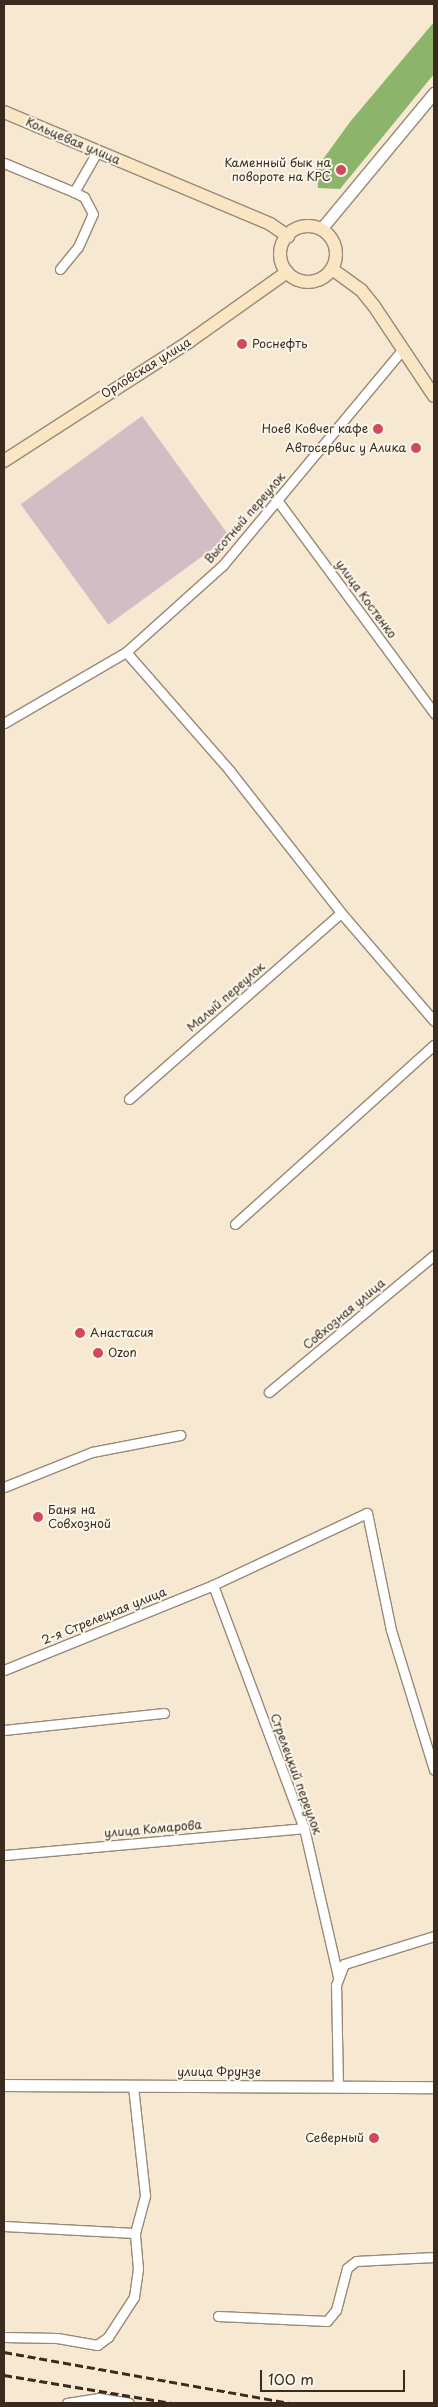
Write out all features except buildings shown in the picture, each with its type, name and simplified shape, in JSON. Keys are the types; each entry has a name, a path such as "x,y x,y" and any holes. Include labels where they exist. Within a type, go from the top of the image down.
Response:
{"main road":[{"name":"Кольцевая улица","path":"4,112 270,224 288,236"},
{"path":"306,226 320,229 335,245 336,254 332,269 324,277 307,282 287,272 280,251 288,236 306,226"},
{"path":"332,269 361,290 434,396"},
{"name":"Орловская улица","path":"4,461 182,346 287,272"}],"street":[{"path":"320,229 434,93"},
{"path":"74,192 97,152"},
{"path":"4,163 74,192 84,198 93,214 78,247 60,269"},
{"name":"Высотный переулок","path":"4,723 126,652 223,565 403,349"},
{"name":"улица Костенко","path":"277,500 434,713"},
{"path":"126,652 230,771 341,913 434,1021"},
{"name":"Малый переулок","path":"129,1099 341,913"},
{"path":"235,1224 434,1045"},
{"name":"Совхозная улица","path":"269,1392 434,1255"},
{"path":"4,1487 92,1452 180,1435"},
{"name":"2-я Стрелецкая улица","path":"4,1670 213,1586 366,1513 391,1630 434,1770"},
{"name":"Стрелецкий переулок","path":"213,1586 304,1828 338,1976 336,1985 338,2087"},
{"path":"4,1730 164,1713"},
{"name":"улица Комарова","path":"4,1855 304,1828"},
{"path":"338,1976 347,1962 434,1936"},
{"name":"улица Фрунзе","path":"4,2085 434,2087"},
{"path":"4,2337 57,2338 93,2346 108,2337 136,2292 138,2270 136,2233 145,2196 133,2086"},
{"path":"4,2226 136,2233"},
{"path":"218,2316 327,2321 336,2310 346,2268 356,2261 434,2257"},
{"path":"67,2403 100,2398 129,2403"}],"shaded area":[{"path":"142,416 230,537 108,625 21,504"}],"green space":[{"path":"434,22 434,74 340,189 318,188 316,169 350,122"}],"railway":[{"path":"4,2352 289,2403"},
{"path":"4,2375 172,2403"}],"place":[{"name":"Каменный бык на повороте на КРС","path":"341,170"},
{"name":"Роснефть","path":"242,344"},
{"name":"Ноев Ковчег кафе","path":"378,429"},
{"name":"Автосервис у Алика","path":"416,448"},
{"name":"Анастасия","path":"80,1333"},
{"name":"Ozon","path":"98,1353"},
{"name":"Баня на Совхозной","path":"38,1517"},
{"name":"Северный","path":"374,2138"}]}
